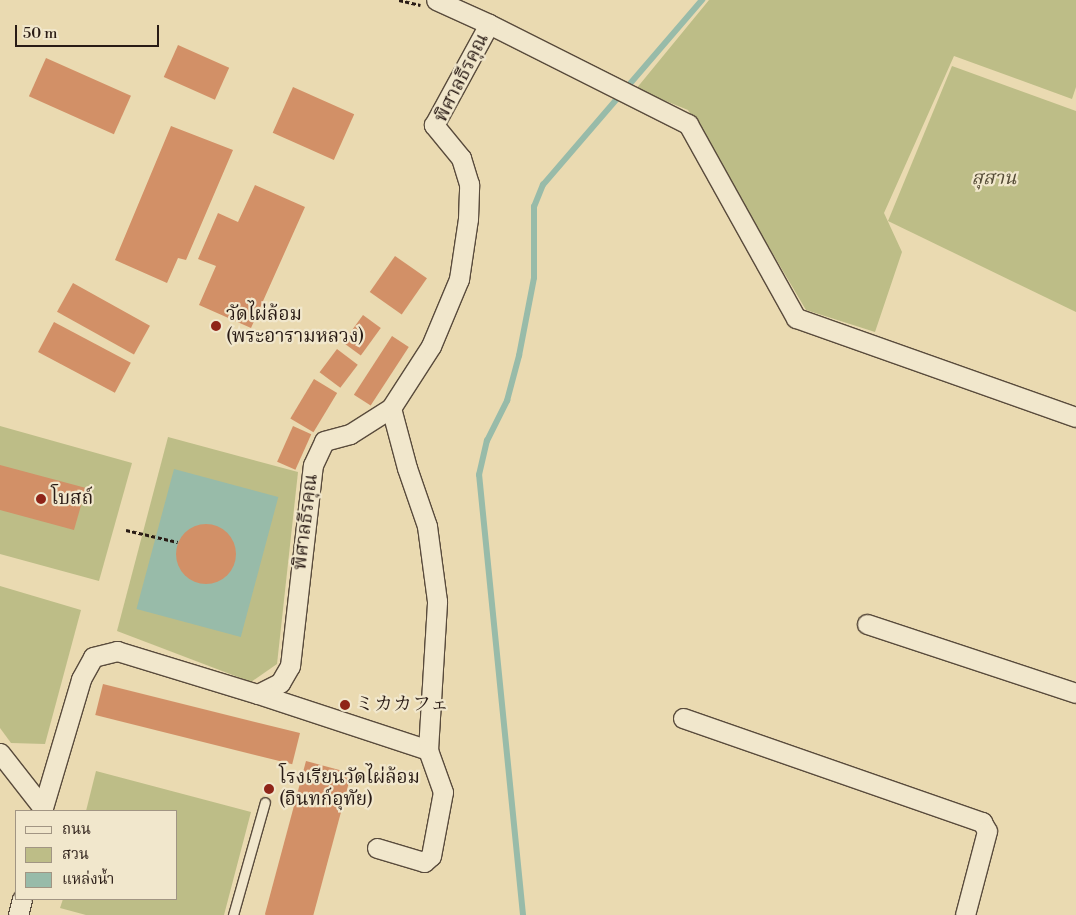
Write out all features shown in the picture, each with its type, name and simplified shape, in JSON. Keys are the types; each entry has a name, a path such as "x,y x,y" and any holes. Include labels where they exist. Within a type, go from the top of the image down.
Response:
{"street":[{"name":"พิศาลธีรคุณ","path":"258,694 280,683 290,666 313,465 324,441 350,434 391,408 431,346 459,279 468,219 469,184 461,158 434,125 489,24 432,1"},
{"path":"489,24 632,98 688,124 796,318 1076,417"},
{"path":"377,848 424,862 431,856 443,792 428,750 437,601 428,526 407,468 391,408"},
{"path":"868,624 1076,693"},
{"path":"43,810 81,679 93,657 117,651 258,694 428,750"},
{"path":"683,718 982,822 987,831 965,915"},
{"path":"0,753 43,810"}],"lane":[{"path":"233,915 265,802"}],"path":[{"path":"399,0 409,4 432,1"},
{"path":"126,530 178,542"}],"green space":[{"path":"709,0 1076,0 1076,87 1072,99 954,56 884,213 902,252 875,332 806,310 688,110 636,89"},
{"name":"สุสาน","path":"952,66 1076,111 1076,312 888,221"},
{"path":"0,426 132,463 99,581 0,554"},
{"path":"168,437 298,472 277,664 251,682 117,631"},
{"path":"0,586 81,610 45,744 11,743 0,728"},
{"path":"96,771 251,812 224,915 86,915 60,908 63,900 178,900 178,810 86,810"}],"water":[{"path":"174,469 278,497 241,637 136,609"}],"building":[{"path":"178,45 229,68 215,100 164,77"},
{"path":"46,58 131,96 114,134 29,96"},
{"path":"293,87 354,114 334,160 273,133"},
{"path":"171,126 233,150 186,260 178,258 167,283 115,260"},
{"path":"255,185 305,207 251,328 199,305 216,266 198,259 218,213 238,222"},
{"path":"395,256 427,278 402,314 370,292"},
{"path":"73,283 150,326 134,355 57,312"},
{"path":"363,315 381,328 361,355 343,343"},
{"path":"54,322 131,363 115,393 38,352"},
{"path":"392,336 409,347 371,406 354,395"},
{"path":"337,349 358,365 340,388 320,372"},
{"path":"314,379 337,393 313,432 290,418"},
{"path":"293,426 311,434 295,470 277,462"},
{"name":"โบสถ์","path":"0,465 86,488 74,530 0,510"},
{"path":"206,524 223,529 231,537 236,554 231,571 223,579 206,584 189,579 181,571 176,554 181,537 189,529"},
{"path":"103,684 300,733 292,764 95,715"},
{"path":"306,761 351,773 313,915 265,915"}],"waterway":[{"path":"523,915 479,475 487,441 507,401 519,356 534,278 534,207 543,185 702,0"}],"place":[{"name":"วัดไผ่ล้อม (พระอารามหลวง)","path":"216,326"},
{"name":"โบสถ์","path":"41,499"},
{"name":"ミカカフェ","path":"345,705"},
{"name":"โรงเรียนวัดไผ่ล้อม (อินทก์อุทัย)","path":"269,789"}]}
